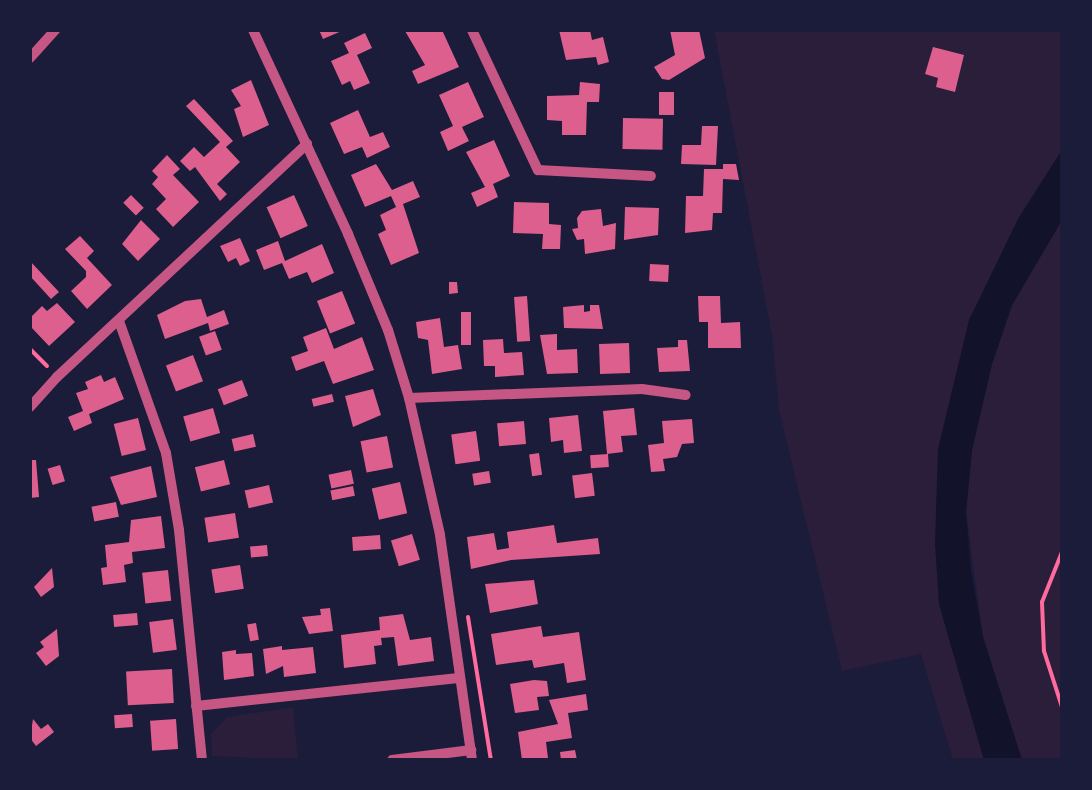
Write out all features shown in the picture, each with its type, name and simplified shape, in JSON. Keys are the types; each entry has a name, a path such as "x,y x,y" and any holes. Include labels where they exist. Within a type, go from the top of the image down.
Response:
{"street":[{"path":"30,58 54,30"},
{"path":"253,30 388,330 409,398 440,535 472,755 392,760"},
{"path":"472,30 538,170 651,176"},
{"path":"30,408 57,377 307,144"},
{"path":"119,321 166,453 180,530 202,760"},
{"path":"409,398 642,389 686,394"},
{"path":"196,706 459,678"}],"path":[{"path":"30,349 57,377"},
{"path":"1062,552 1042,602 1044,651 1062,707"}],"shaded area":[{"path":"714,30 1062,30 1062,150 1018,219 939,604 984,760 953,760 921,654 842,671 779,410 772,335"},
{"path":"1062,150 1062,220 1012,305 992,364 972,450 966,512 971,570 983,637 1022,760 984,760 939,604 935,544 938,449 969,320 1018,219"},
{"path":"1062,220 1062,760 1022,760 983,637 966,512 972,450 992,364 1012,305"},
{"path":"293,707 298,760 212,756 211,734 227,717"}],"building":[{"path":"319,30 344,30 323,39"},
{"path":"442,30 459,67 418,84 412,71 425,65 405,31"},
{"path":"559,30 590,30 592,40 603,37 609,62 598,65 596,57 566,60"},
{"path":"670,30 699,30 705,58 669,80 662,79 654,67 675,55"},
{"path":"365,33 372,48 357,55 370,83 354,90 350,81 342,85 331,61 349,53 344,43"},
{"path":"933,47 964,55 955,92 936,87 938,78 925,74"},
{"path":"251,80 269,125 243,137 234,109 241,106 231,90"},
{"path":"468,82 484,117 462,127 469,141 448,151 440,132 453,126 439,95"},
{"path":"580,82 600,84 599,102 587,102 586,135 562,135 562,121 547,120 547,96 579,95"},
{"path":"659,92 674,92 674,115 659,115"},
{"path":"194,99 233,141 226,147 240,162 217,184 227,194 220,201 195,167 190,171 180,161 194,147 204,157 220,142 186,106"},
{"path":"358,110 370,137 383,132 390,147 367,158 362,147 344,154 330,123"},
{"path":"623,118 663,119 662,150 622,149"},
{"path":"702,126 718,126 716,165 681,164 682,145 701,145"},
{"path":"494,140 510,176 493,184 498,197 477,207 471,193 485,187 466,152"},
{"path":"167,155 180,169 173,175 199,202 173,227 156,209 166,199 152,184 158,177 152,171"},
{"path":"376,164 392,190 413,181 420,197 403,204 419,253 391,265 378,234 386,230 380,215 396,207 391,196 365,207 351,175"},
{"path":"723,164 736,164 739,180 723,179 722,213 713,213 712,230 685,233 686,196 703,196 704,169 723,169"},
{"path":"131,195 144,208 136,216 123,203"},
{"path":"294,195 308,226 280,238 267,207"},
{"path":"514,202 549,203 549,224 561,225 560,249 542,249 543,234 513,233"},
{"path":"625,207 659,208 658,235 624,240"},
{"path":"601,209 603,226 616,223 615,249 585,254 584,239 577,240 572,229 578,228 577,218 582,211"},
{"path":"141,220 160,239 138,261 122,244"},
{"path":"80,236 94,251 87,258 112,285 87,309 71,291 86,277 86,271 65,249"},
{"path":"240,238 250,261 240,266 236,258 228,262 220,246"},
{"path":"278,241 285,261 322,244 334,273 312,283 307,272 289,279 282,263 264,270 256,250"},
{"path":"30,261 59,292 51,299 30,276"},
{"path":"650,264 669,265 668,282 649,281"},
{"path":"449,282 457,282 458,293 449,294"},
{"path":"342,291 355,323 330,334 317,301"},
{"path":"527,296 530,341 517,342 514,297"},
{"path":"698,296 720,296 721,323 740,322 741,348 708,348 708,322 699,322"},
{"path":"201,299 207,317 224,310 229,324 210,331 208,323 165,339 157,315 185,301"},
{"path":"57,303 75,322 49,346 31,327 30,318 42,306 47,311"},
{"path":"584,305 584,312 590,311 590,305 599,305 603,329 564,328 563,307"},
{"path":"461,312 471,312 471,345 461,345"},
{"path":"440,318 444,347 458,345 462,369 432,374 428,340 418,338 416,322"},
{"path":"326,328 334,349 362,337 374,370 333,384 324,361 296,371 291,357 308,351 303,337"},
{"path":"215,331 222,350 206,356 199,337"},
{"path":"557,334 557,350 577,349 578,373 547,374 540,335"},
{"path":"503,339 504,353 522,352 524,375 495,377 495,366 484,366 483,340"},
{"path":"678,340 687,340 690,371 659,372 657,348 678,347"},
{"path":"629,343 630,373 600,374 599,344"},
{"path":"193,355 203,381 176,392 166,365"},
{"path":"101,375 104,382 115,377 124,399 89,414 92,423 74,431 68,417 83,411 76,393 88,389 85,382"},
{"path":"242,380 248,396 224,405 218,389"},
{"path":"373,389 381,415 353,427 345,396"},
{"path":"332,394 334,402 314,407 312,399"},
{"path":"213,408 220,433 190,442 183,417"},
{"path":"634,408 637,435 621,436 623,452 607,454 603,411"},
{"path":"578,415 582,451 564,453 563,440 551,442 549,418"},
{"path":"138,418 146,450 122,456 114,424"},
{"path":"692,419 694,443 682,444 677,457 663,459 665,471 651,472 648,445 664,443 662,421"},
{"path":"524,421 526,444 499,446 497,423"},
{"path":"476,431 480,461 455,464 451,434"},
{"path":"253,434 256,447 234,452 232,439"},
{"path":"387,436 393,467 367,473 360,441"},
{"path":"539,453 542,475 532,476 529,454"},
{"path":"608,454 609,467 591,468 590,455"},
{"path":"30,460 36,460 39,497 30,498"},
{"path":"224,460 230,484 201,492 195,467"},
{"path":"60,465 65,481 53,485 48,469"},
{"path":"151,466 157,497 121,505 110,477"},
{"path":"351,470 354,484 331,488 329,475"},
{"path":"489,471 491,483 474,486 472,474"},
{"path":"592,473 595,496 575,498 572,475"},
{"path":"400,482 407,513 379,520 372,489"},
{"path":"269,485 273,503 249,508 245,491"},
{"path":"353,486 355,496 332,500 330,490"},
{"path":"116,502 119,517 94,521 91,507"},
{"path":"235,513 239,538 208,543 204,518"},
{"path":"161,516 165,548 132,552 133,563 124,565 126,582 103,585 101,568 107,567 105,545 129,542 131,520"},
{"path":"554,525 557,543 598,538 600,554 511,560 471,569 467,537 494,533 497,550 509,548 507,532"},
{"path":"412,534 420,560 399,566 391,540"},
{"path":"380,535 381,549 353,551 352,537"},
{"path":"267,545 268,556 251,557 250,546"},
{"path":"240,565 244,589 215,593 211,570"},
{"path":"52,568 54,587 41,597 34,587"},
{"path":"168,570 171,601 145,604 142,573"},
{"path":"534,580 538,604 490,613 485,584"},
{"path":"330,608 333,631 309,634 302,617 321,615 320,609"},
{"path":"137,613 138,625 114,627 113,615"},
{"path":"403,614 410,640 431,637 434,661 398,666 394,637 381,638 382,645 374,646 376,664 344,668 341,635 380,630 379,617"},
{"path":"173,619 177,650 153,653 149,622"},
{"path":"256,623 259,640 250,641 247,625"},
{"path":"541,626 543,637 579,632 586,680 567,683 564,663 534,668 532,660 496,665 491,634"},
{"path":"57,629 59,656 46,666 36,653 44,647 40,642"},
{"path":"282,646 282,650 313,647 316,673 284,677 283,666 266,674 263,649"},
{"path":"236,650 236,654 252,653 254,676 224,680 222,652"},
{"path":"172,669 174,703 128,705 126,671"},
{"path":"547,681 549,696 537,697 539,710 515,713 510,684"},
{"path":"586,694 588,710 568,713 572,738 546,742 548,758 522,760 518,732 558,724 549,700"},
{"path":"132,714 133,727 115,728 114,715"},
{"path":"33,719 41,729 48,724 54,732 36,746 30,738"},
{"path":"176,719 178,749 152,751 150,721"},
{"path":"575,750 577,760 561,760 560,752"}]}
